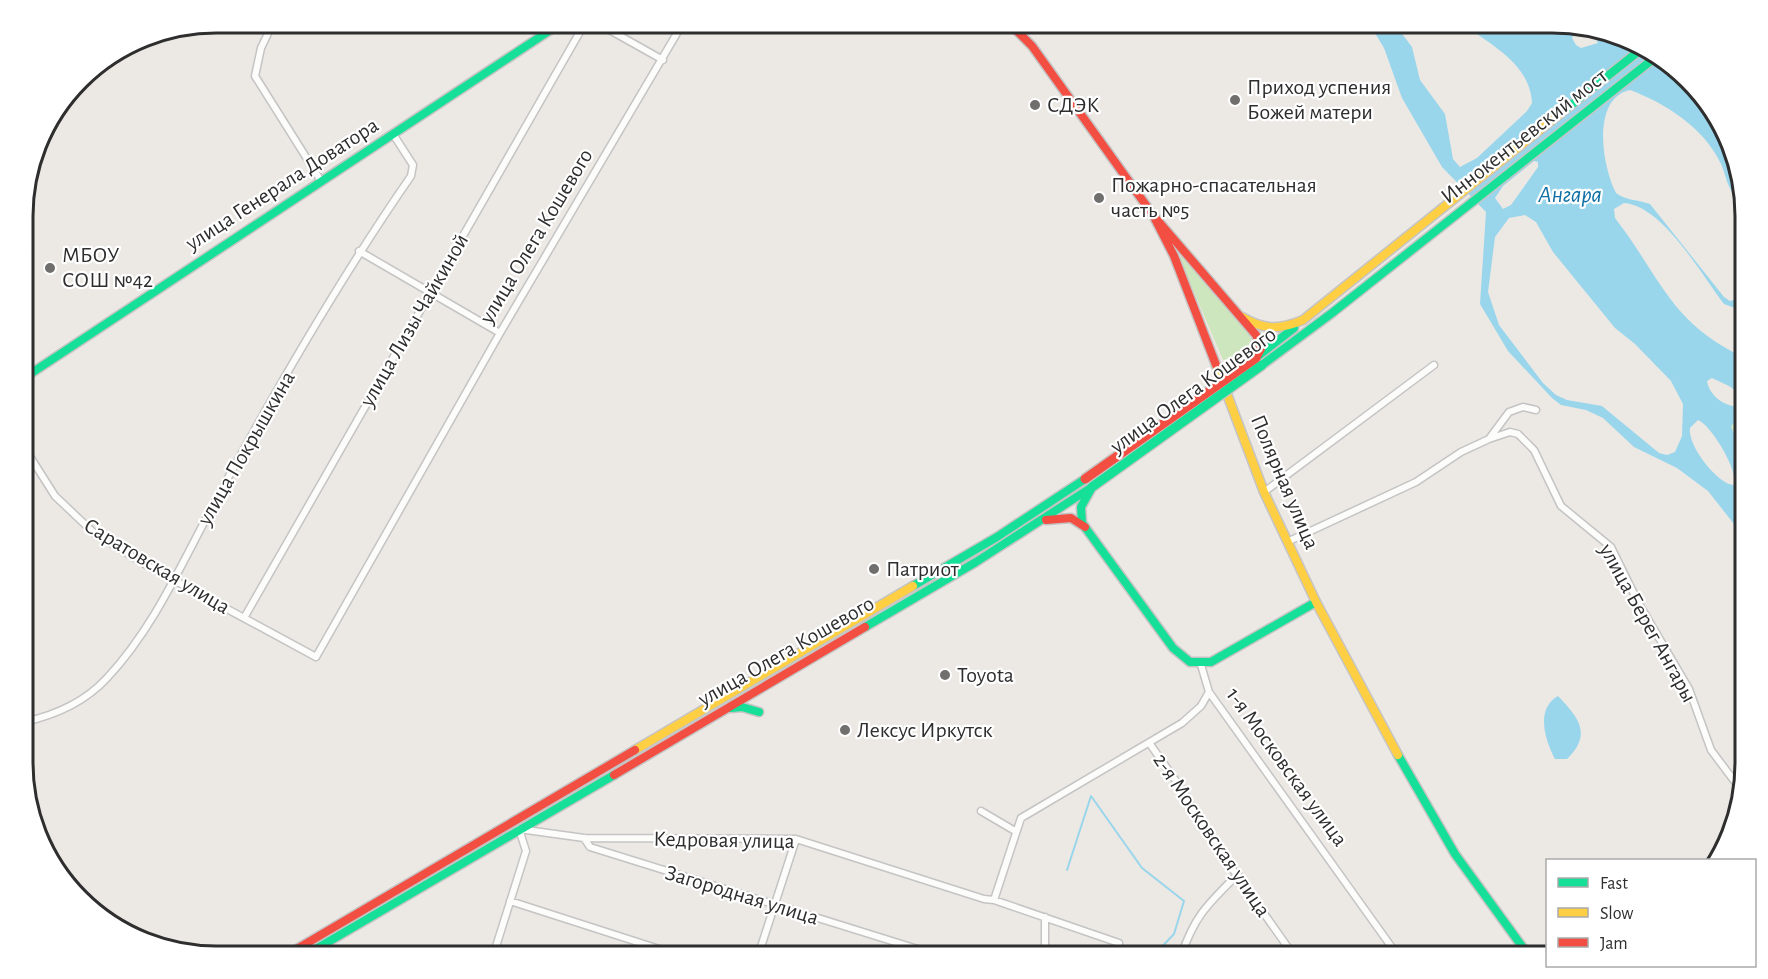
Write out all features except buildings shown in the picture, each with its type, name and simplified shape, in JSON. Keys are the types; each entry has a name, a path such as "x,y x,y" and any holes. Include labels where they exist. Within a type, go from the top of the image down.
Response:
{"main road":[{"name":"улица Генерала Доватора","path":"33,372 545,33"},
{"name":"Полярная улица","path":"1019,33 1039,55 1153,215 1174,256 1264,492 1316,602 1388,738 1455,854 1522,946"},
{"name":"Иннокентьевский мост","path":"1324,305 1636,53"},
{"name":"Иннокентьевский мост","path":"1416,247 1650,61"},
{"path":"1153,215 1242,317 1260,342 1259,362"},
{"name":"улица Олега Кошевого","path":"321,946 1041,521 1092,487 1416,247"},
{"path":"1242,317 1261,328 1274,330 1302,320 1324,305"},
{"name":"улица Олега Кошевого","path":"302,946 997,537 1259,362 1324,305"},
{"path":"1092,487 1081,507 1081,517 1085,527 1178,654 1185,660 1201,665 1219,658 1316,602"},
{"path":"1041,521 1066,517 1076,520 1085,527"},
{"path":"717,714 742,706 759,712"}],"street":[{"path":"268,33 258,57 256,79 321,181"},
{"name":"улица Лизы Чайкиной","path":"244,618 579,33"},
{"path":"616,33 663,60"},
{"name":"улица Олега Кошевого","path":"316,657 500,333 677,33"},
{"name":"улица Покрышкина","path":"33,719 65,710 89,695 130,650 173,580 216,499 359,251 413,172 413,165 393,135"},
{"path":"359,251 500,333"},
{"path":"1264,492 1434,365"},
{"path":"1287,542 1416,482 1461,452 1489,439 1509,412 1523,407 1536,410"},
{"name":"улица Берег Ангары","path":"1489,439 1510,432 1523,438 1534,450 1561,506 1611,547 1639,604 1689,690 1711,750 1734,781"},
{"name":"Саратовская улица","path":"33,462 47,485 75,518 94,533 173,580 316,657"},
{"name":"1-я Московская улица","path":"1201,665 1209,692 1391,946"},
{"path":"994,900 1021,818 1150,744 1188,718 1201,706 1209,692"},
{"name":"2-я Московская улица","path":"1150,744 1183,791 1200,823 1287,946"},
{"path":"981,811 1015,831"},
{"path":"496,946 526,851 519,830"},
{"name":"Кедровая улица","path":"519,830 584,838 796,839 984,899 994,900 1119,943"},
{"name":"Загородная улица","path":"584,838 590,847 907,946"},
{"path":"761,946 796,839"},
{"path":"1184,946 1191,927 1206,906 1238,874"},
{"path":"510,901 650,946"},
{"path":"1045,917 1045,946"}],"green space":[{"path":"1182,256 1249,332 1253,346 1245,357 1223,360 1179,257"},
{"path":"1735,422 1735,434 1731,427"}],"water":[{"name":"Ангара","path":"1375,33 1402,33 1412,47 1420,80 1445,114 1453,159 1460,167 1477,158 1527,111 1532,103 1530,89 1516,66 1507,56 1476,33 1574,35 1572,38 1581,48 1598,43 1596,38 1600,39 1644,57 1673,78 1690,95 1716,135 1725,157 1733,193 1713,149 1693,127 1669,109 1630,90 1618,96 1609,106 1603,135 1604,151 1616,193 1627,199 1650,204 1724,297 1730,301 1735,300 1735,308 1724,304 1680,243 1653,216 1639,207 1624,203 1614,209 1615,218 1683,314 1700,330 1735,352 1735,390 1712,378 1707,381 1714,396 1723,403 1735,406 1735,422 1731,427 1735,434 1735,525 1708,491 1677,468 1634,447 1603,418 1586,410 1561,405 1508,351 1480,304 1486,212 1442,167 1402,98 1384,48","holes":["1534,161 1538,162 1538,167 1511,205 1503,209 1495,198 1503,186","1525,215 1536,222 1553,252 1615,328 1635,344 1671,381 1683,404 1682,436 1675,452 1667,455 1659,453 1602,406 1567,400 1556,395 1543,383 1499,325 1488,292 1495,237 1509,218","1698,420 1710,430 1723,449 1732,470 1734,485 1720,478 1698,454 1690,435 1690,428"]},
{"path":"1558,696 1572,711 1580,726 1579,742 1567,759 1555,759 1545,734 1546,709"}],"waterway":[{"path":"1067,870 1091,796 1142,868 1184,901 1174,934 1163,946"}],"traffic: fast":[{"path":"33,372 546,33"},
{"path":"1561,113 1636,53"},
{"path":"1262,365 1332,313 1650,61"},
{"path":"1258,356 1294,328"},
{"path":"1092,487 1262,365"},
{"path":"913,586 997,537 1085,479"},
{"path":"865,627 976,562 1092,487"},
{"path":"1091,489 1081,507 1082,523 1173,648 1190,662 1211,662 1316,602"},
{"path":"731,708 742,707 759,712"},
{"path":"1398,755 1455,854 1522,946"},
{"path":"321,946 614,775"}],"traffic: slow":[{"path":"1242,317 1257,324 1272,327 1287,326 1303,320 1561,113"},
{"path":"1216,365 1264,492 1316,602 1398,755"},
{"path":"635,750 913,586"}],"traffic: jam":[{"path":"1019,33 1032,46 1153,215 1174,256 1216,365"},
{"path":"1153,215 1256,335 1261,349 1256,358"},
{"path":"1085,479 1256,358"},
{"path":"1046,520 1071,518 1085,527"},
{"path":"614,775 865,627"},
{"path":"302,946 635,750"}],"place":[{"name":"Приход успения Божей матери","path":"1235,100"},
{"name":"СДЭК","path":"1035,105"},
{"name":"Пожарно-спасательная часть №5","path":"1099,198"},
{"name":"МБОУ СОШ №42","path":"50,268"},
{"name":"Патриот","path":"874,569"},
{"name":"Toyota","path":"945,675"},
{"name":"Лексус Иркутск","path":"845,730"}]}
